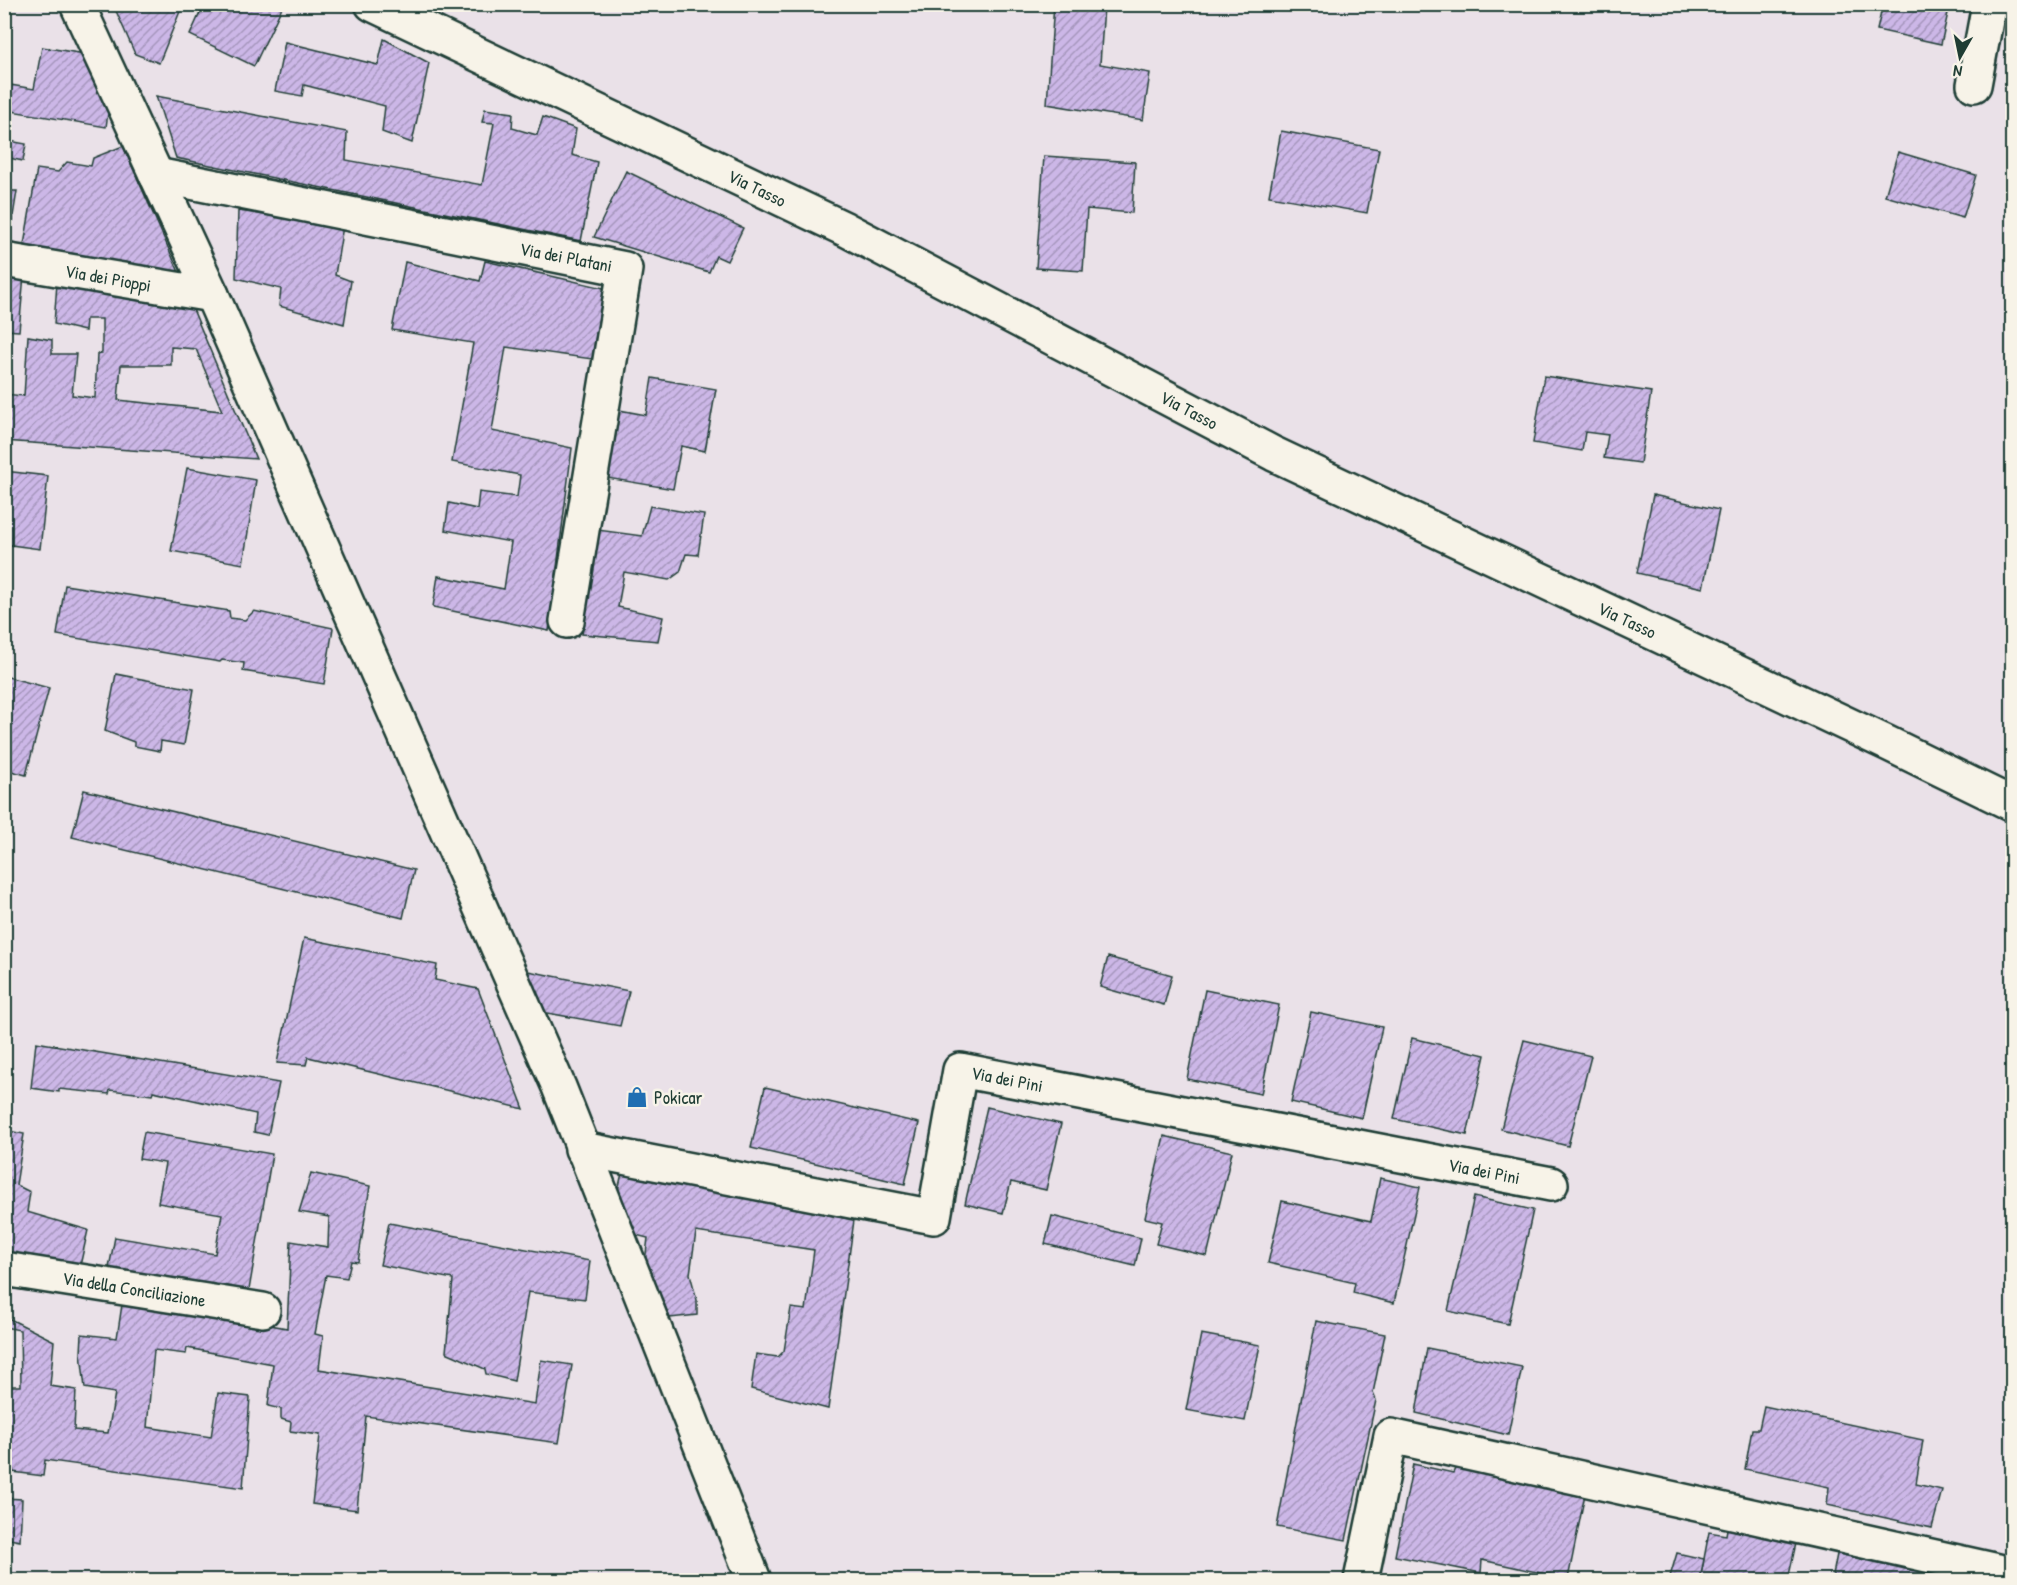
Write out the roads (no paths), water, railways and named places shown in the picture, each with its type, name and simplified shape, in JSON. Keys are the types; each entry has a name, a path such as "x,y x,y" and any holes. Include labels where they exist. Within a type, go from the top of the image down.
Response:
{"street":[{"path":"77,4 212,295 555,1076 754,1581"},
{"name":"Via Tasso","path":"372,4 845,229 1274,454 1887,742 2013,804"},
{"path":"1974,85 1989,4"},
{"name":"Via dei Platani","path":"156,175 626,268 567,621"},
{"name":"Via dei Pioppi","path":"4,260 212,295"},
{"name":"Via dei Pini","path":"582,1149 934,1217 960,1070 1551,1184"},
{"name":"Via della Conciliazione","path":"4,1269 263,1310"},
{"path":"1361,1581 1391,1436 2013,1574"}],"place":[{"name":"Pokicar","path":"637,1097"}]}
